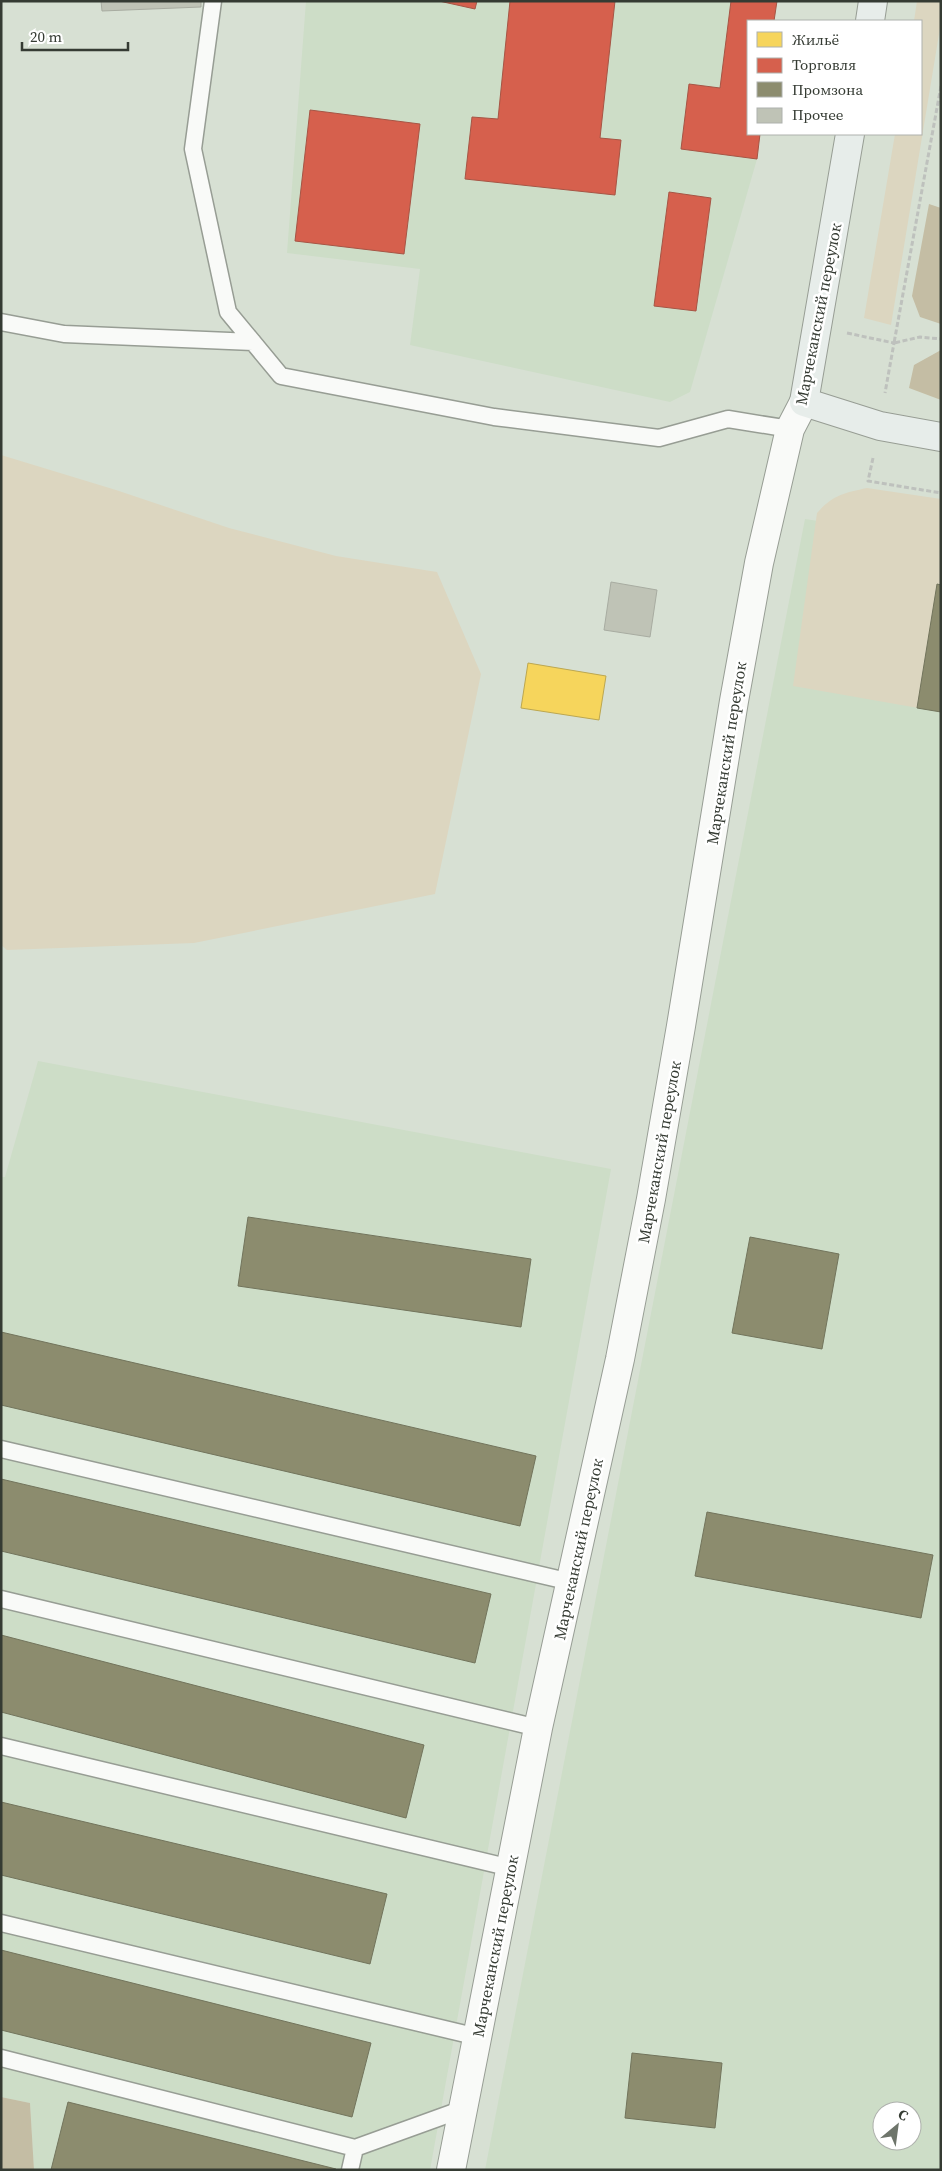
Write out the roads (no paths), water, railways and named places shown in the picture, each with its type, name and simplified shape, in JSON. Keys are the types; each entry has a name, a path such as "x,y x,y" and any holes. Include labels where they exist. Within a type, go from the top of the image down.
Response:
{"main road":[{"path":"870,20 873,1"},
{"name":"Марчеканский переулок","path":"804,402 850,135"},
{"path":"804,402 880,426 941,437"}],"street":[{"name":"Марчеканский переулок","path":"452,2170 538,1728 620,1359 649,1208 682,1026 734,702 761,554 790,429 804,402"}],"lane":[{"path":"213,1 193,150 228,312 281,376 494,417 659,438 728,419 790,429"},
{"path":"1,322 64,334 252,342"},
{"path":"1,1448 571,1582"},
{"path":"1,1599 538,1728"},
{"path":"1,1746 511,1868"},
{"path":"1,1923 478,2036"},
{"path":"1,2058 355,2148 464,2109"},
{"path":"350,2170 355,2148"}]}
